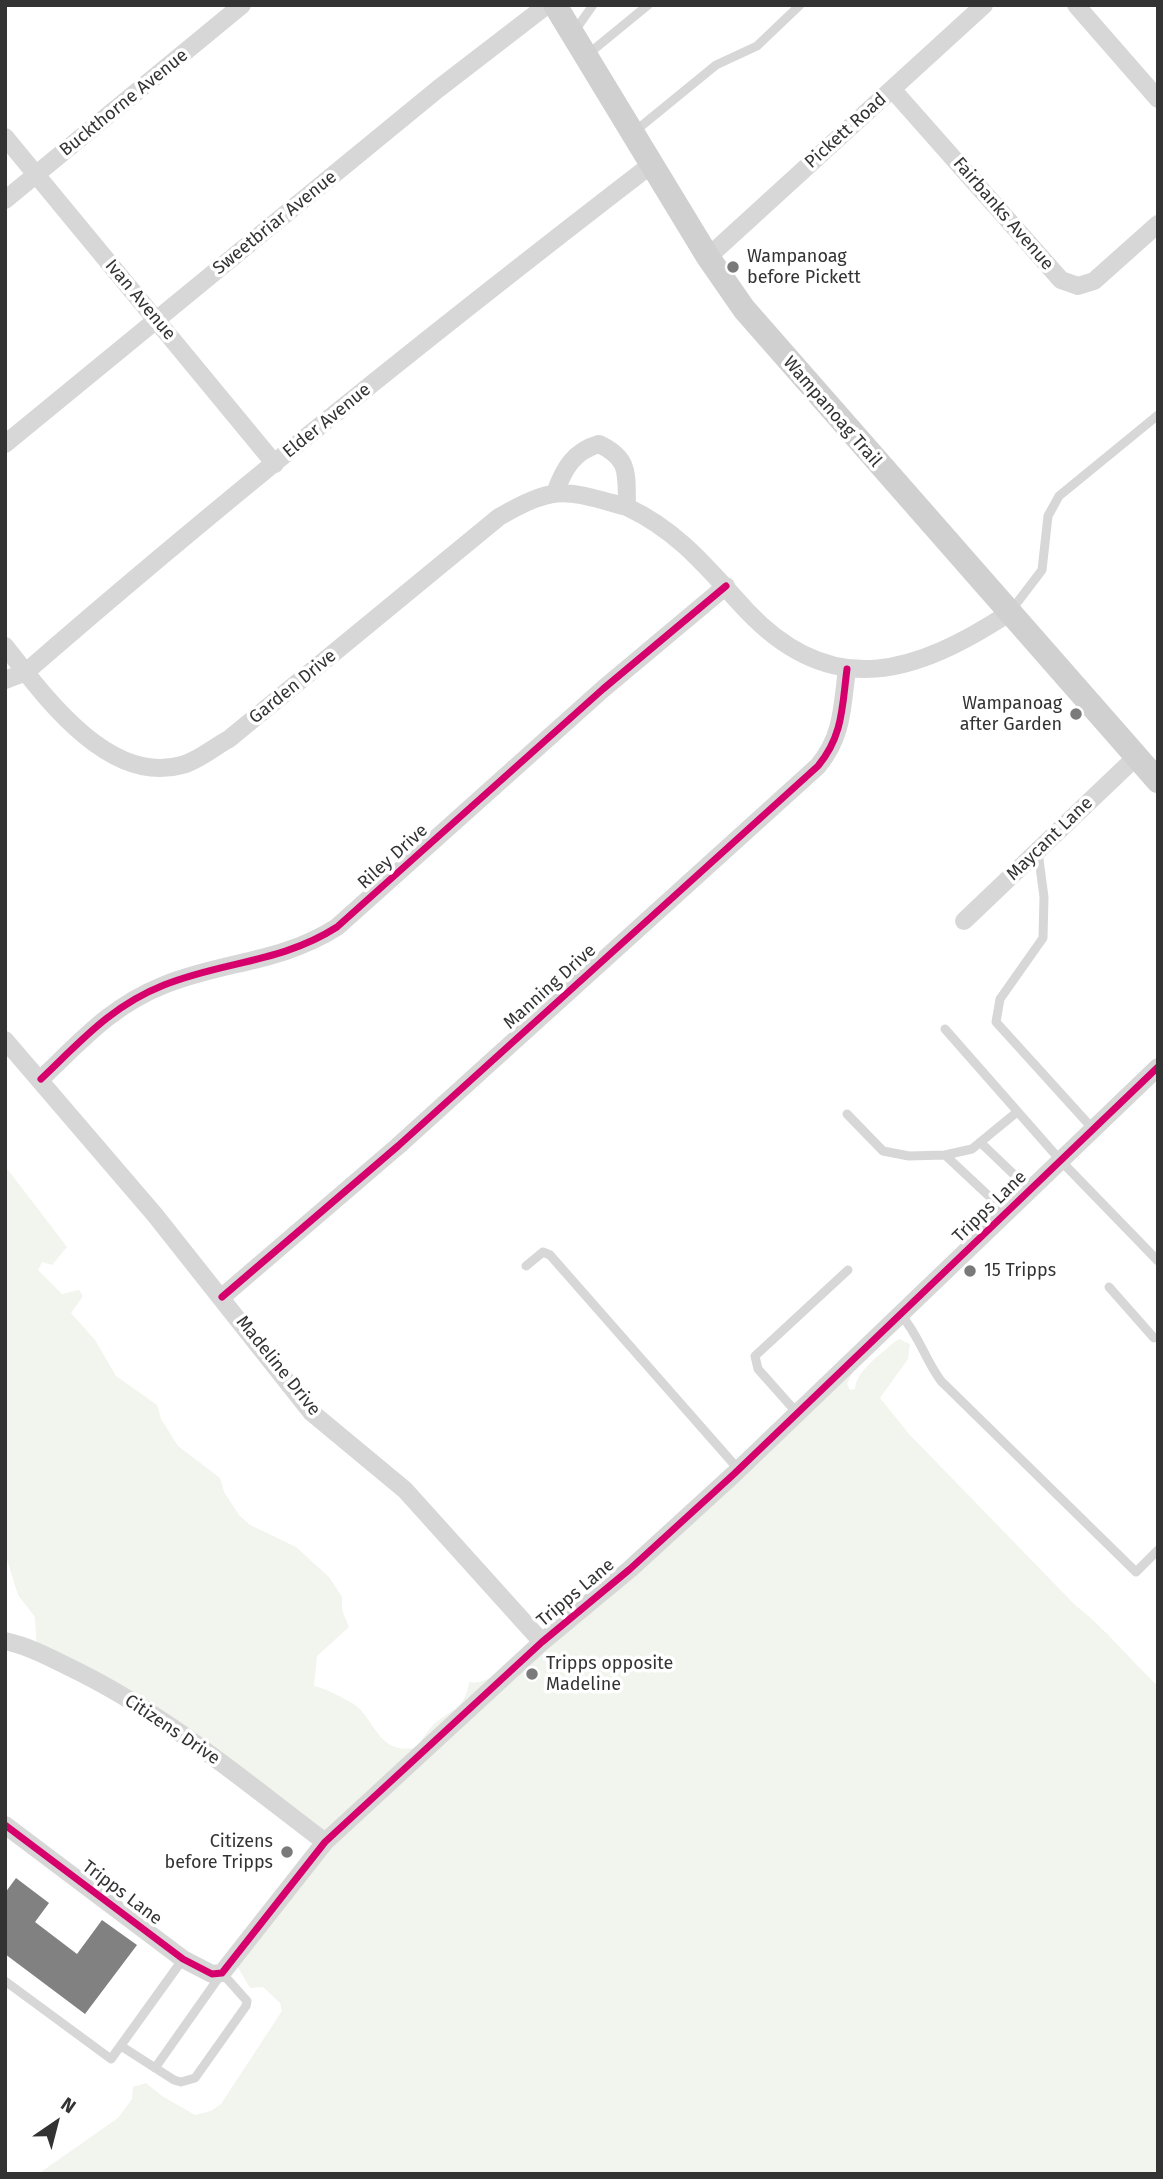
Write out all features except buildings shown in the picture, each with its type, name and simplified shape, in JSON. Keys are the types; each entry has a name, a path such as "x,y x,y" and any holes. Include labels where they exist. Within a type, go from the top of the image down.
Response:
{"main road":[{"name":"Wampanoag Trail","path":"555,5 708,257 765,336 1158,782"}],"street":[{"name":"Buckthorne Avenue","path":"5,200 242,5"},
{"name":"Sweetbriar Avenue","path":"5,444 438,89 547,5"},
{"name":"Pickett Road","path":"708,257 984,5"},
{"path":"1076,5 1158,99"},
{"name":"Fairbanks Avenue","path":"892,89 1061,280 1078,286 1094,281 1158,225"},
{"name":"Ivan Avenue","path":"5,137 275,464"},
{"name":"Elder Avenue","path":"5,680 26,672 130,581 458,313 652,164"},
{"path":"555,493 561,476 579,450 599,444 615,451 625,465 627,507"},
{"name":"Garden Drive","path":"5,646 86,738 118,759 148,768 183,765 229,739 499,517 547,492 576,493 627,507 657,521 777,639 809,657 848,669 880,669 918,662 962,643 1009,613"},
{"name":"Riley Drive","path":"41,1079 111,1012 137,998 166,984 298,949 337,927 603,689 726,586"},
{"name":"Manning Drive","path":"222,1297 398,1146 818,766 833,748 837,737 848,669"},
{"name":"Maycant Lane","path":"964,921 1136,757"},
{"name":"Madeline Drive","path":"5,1040 41,1079 222,1297 312,1412 405,1490 542,1642"},
{"name":"Tripps Lane","path":"5,1825 183,1959 212,1973 222,1973 325,1842 542,1642 630,1569 738,1470 1158,1067"},
{"name":"Citizens Drive","path":"5,1641 33,1650 93,1679 170,1726 325,1842"}],"lane":[{"path":"573,34 593,5"},
{"path":"586,55 648,5"},
{"path":"633,133 716,65 757,46 800,5"},
{"path":"1009,613 1042,570 1048,516 1059,496 1158,415"},
{"path":"1038,850 1044,897 1043,938 1000,999 996,1022 1093,1129"},
{"path":"945,1029 1061,1161 1158,1261"},
{"path":"847,1114 883,1151 909,1156 945,1156 972,1149 1017,1112"},
{"path":"979,1142 1030,1190"},
{"path":"945,1156 1007,1213"},
{"path":"526,1266 543,1252 550,1255 738,1470"},
{"path":"798,1414 758,1369 755,1356 848,1270"},
{"path":"1109,1287 1154,1338"},
{"path":"901,1315 914,1329 941,1381 1136,1572 1158,1550"},
{"path":"5,1981 111,2059 183,1959"},
{"path":"121,2046 155,2068 181,2082 195,2078 232,2027 247,2001 222,1973 155,2068"}],"shaded area":[{"path":"5,1166 67,1247 52,1265 42,1262 38,1270 62,1294 79,1290 83,1296 71,1313 95,1340 116,1376 157,1405 161,1419 178,1446 220,1478 224,1492 239,1515 250,1525 296,1547 329,1577 342,1597 342,1610 349,1627 317,1656 314,1686 350,1702 365,1715 383,1740 402,1749 415,1748 433,1725 461,1704 469,1682 478,1682 494,1676 528,1645 543,1646 856,1363 847,1384 850,1390 855,1389 864,1370 893,1343 899,1339 910,1344 908,1359 880,1398 909,1434 1075,1605 1158,1686 1158,2174 38,2174 118,2118 132,2099 133,2087 146,2083 162,2096 195,2115 211,2111 221,2104 282,2011 280,2003 263,1987 250,1988 236,1964 325,1849 200,1745 37,1650 35,1617 18,1595 5,1553"}],"cycle path":[{"path":"41,1079 112,1014 145,994 186,977 295,948 337,927 603,689 726,586"},
{"path":"222,1297 398,1146 818,766 837,732 847,669"},
{"path":"5,1825 183,1959 212,1974 222,1973 325,1842 542,1642 630,1569 734,1474 1158,1067"}],"place":[{"name":"Wampanoag before Pickett","path":"733,267"},
{"name":"Wampanoag after Garden","path":"1076,714"},
{"name":"15 Tripps","path":"970,1271"},
{"name":"Tripps opposite Madeline","path":"532,1674"},
{"name":"Citizens before Tripps","path":"287,1852"}]}
